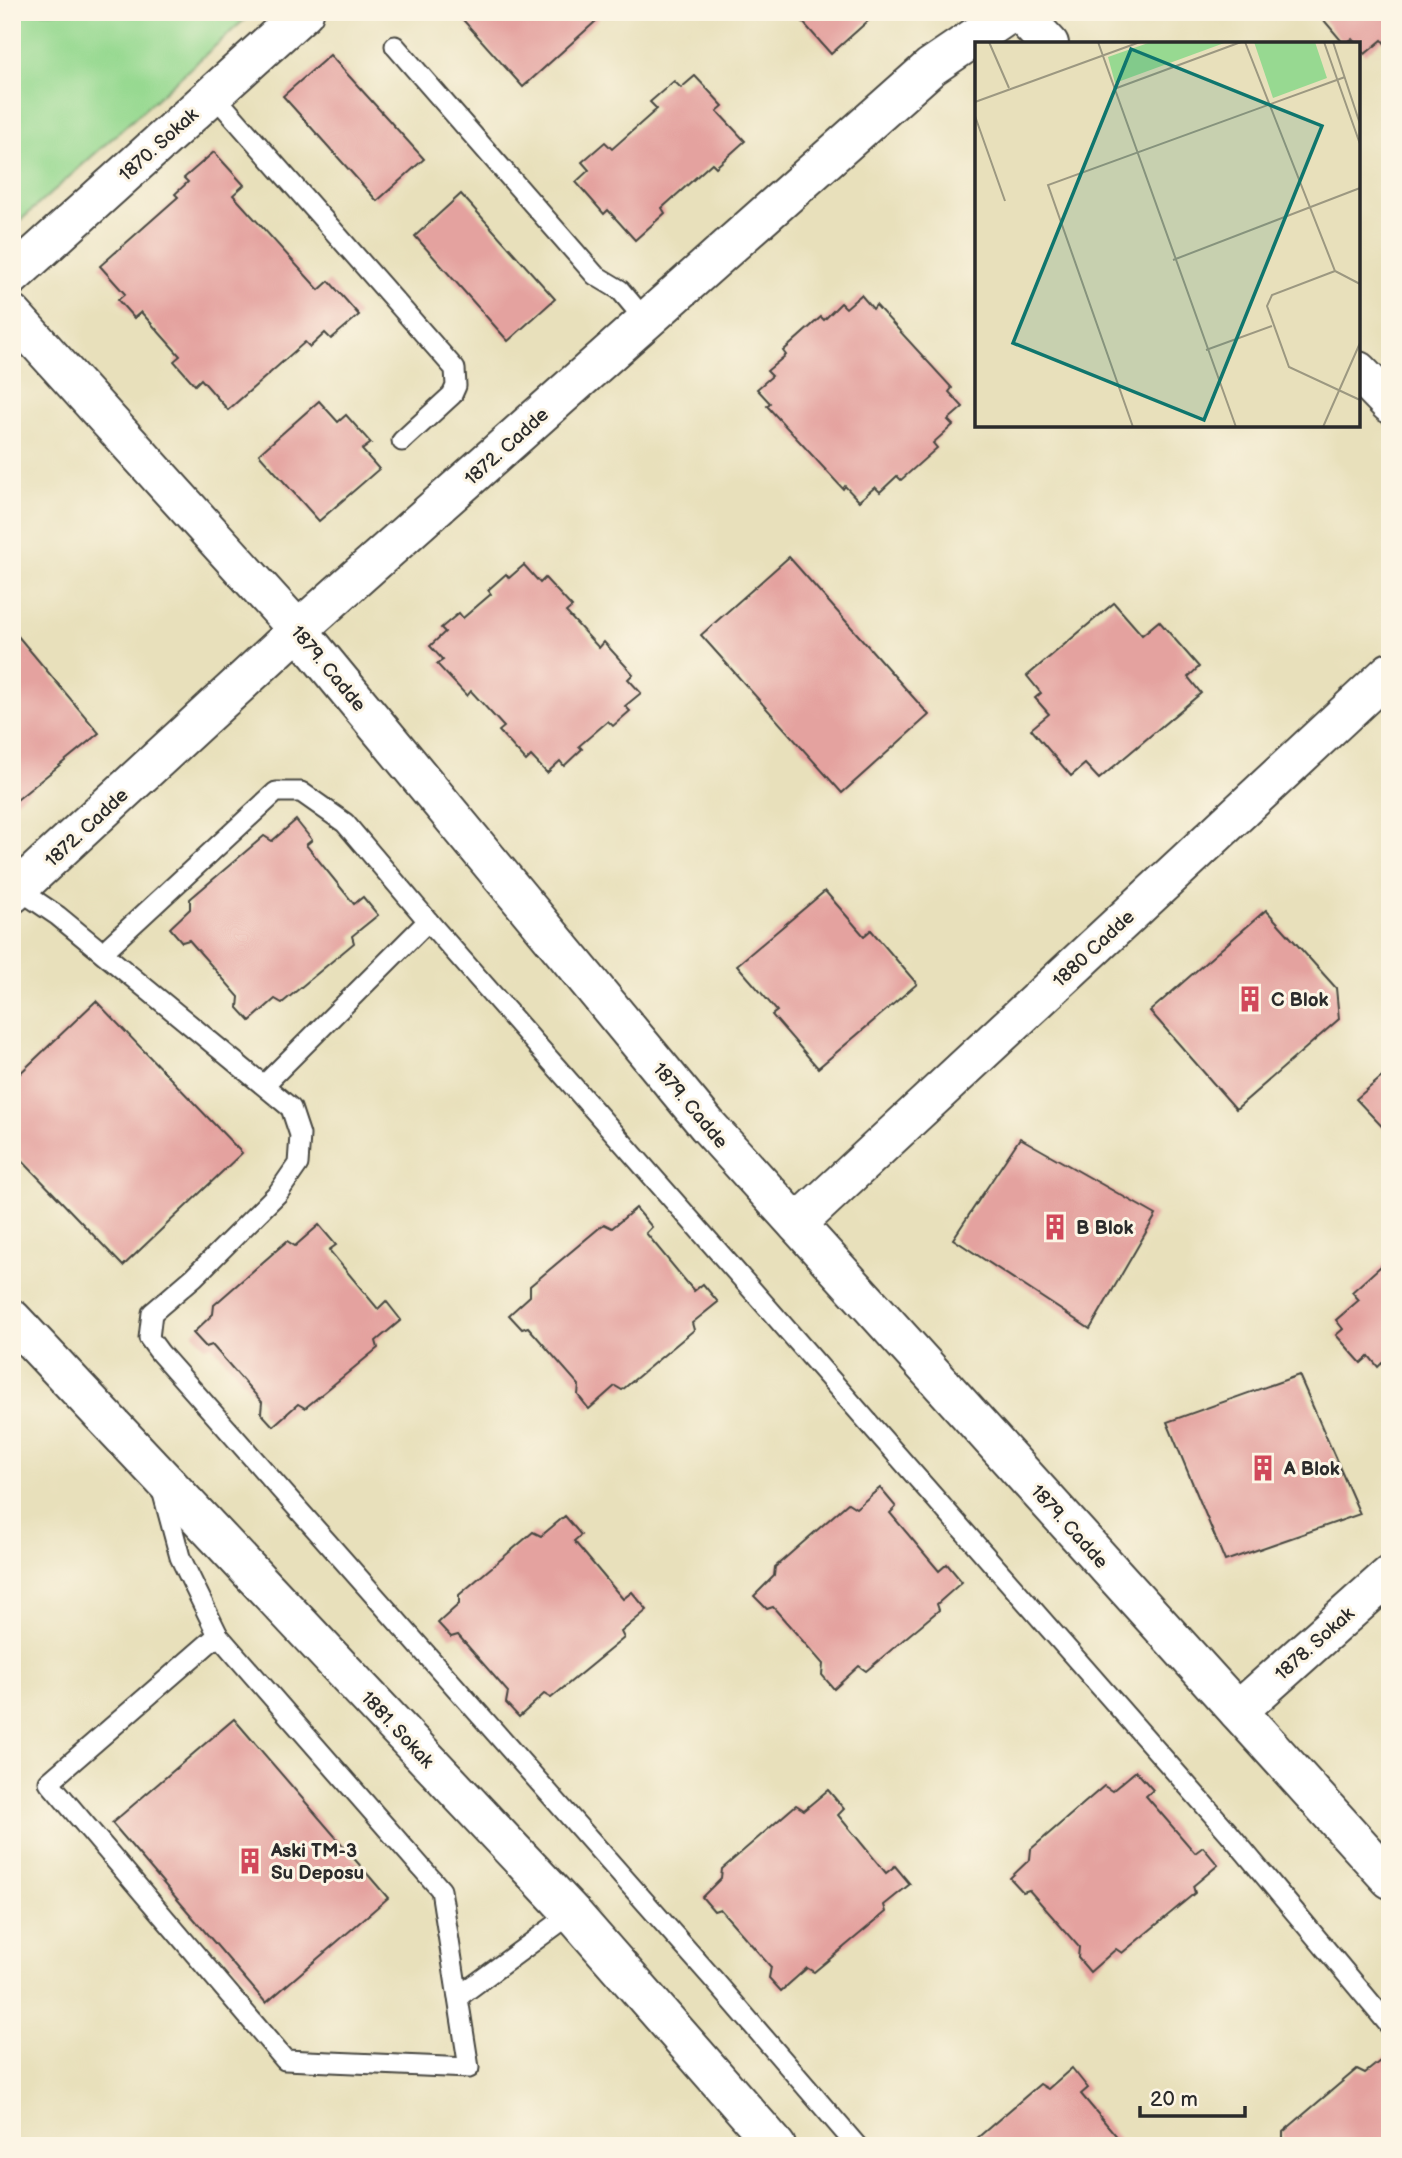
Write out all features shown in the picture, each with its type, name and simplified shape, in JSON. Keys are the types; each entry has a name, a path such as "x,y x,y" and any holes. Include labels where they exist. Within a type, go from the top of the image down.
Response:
{"street":[{"name":"1870. Sokak","path":"12,276 304,12"},
{"name":"1872. Cadde","path":"15,892 298,630 931,68 1012,12"},
{"path":"1019,12 1047,42"},
{"name":"1879. Cadde","path":"12,314 298,630 708,1126 1390,1879"},
{"path":"1360,373 1390,404"},
{"name":"1880 Cadde","path":"797,1224 1390,672"},
{"name":"1881. Sokak","path":"12,1319 572,1913 776,2146"},
{"name":"1878. Sokak","path":"1238,1711 1390,1574"}],"lane":[{"path":"395,46 595,275 620,290 646,321"},
{"path":"213,94 455,369 456,386 452,395 402,441"},
{"path":"103,952 276,792 301,792 345,823 428,921 1220,1822 1390,2026"},
{"path":"15,892 58,916 291,1108 300,1135 298,1164 278,1193 194,1277 152,1313 149,1338 857,2146"},
{"path":"264,1085 428,921"},
{"path":"157,1473 180,1556 218,1635 441,1890 469,2068 285,2060 49,1782 218,1635"},
{"path":"458,1997 572,1913"}],"green space":[{"path":"12,12 253,12 12,228"}],"building":[{"path":"456,12 606,12 523,87"},
{"path":"794,12 878,12 831,54"},
{"path":"1317,12 1390,12 1390,43 1387,46 1382,40 1365,54 1360,48 1360,42 1352,39 1342,42"},
{"path":"330,55 424,159 377,201 283,96"},
{"path":"695,76 723,106 717,111 745,141 716,167 712,163 662,208 665,213 635,240 608,210 604,214 576,182 589,170 582,162 605,142 612,149 657,109 650,102 674,81 681,88"},
{"path":"214,152 244,185 233,195 319,290 329,281 359,315 331,339 325,333 310,347 305,342 228,410 201,379 195,385 174,361 180,356 141,312 134,318 118,300 125,294 100,266 178,197 175,194 188,182 184,178"},
{"path":"461,194 555,299 508,341 415,236"},
{"path":"861,295 873,309 876,305 952,388 949,392 963,407 948,420 953,425 933,443 937,448 901,480 897,476 880,492 875,487 859,501 845,486 843,489 767,406 770,403 757,389 772,376 767,371 786,355 783,351 821,317 824,320 841,303 846,308"},
{"path":"319,401 338,422 346,415 371,443 362,450 379,469 319,521 259,454"},
{"path":"789,557 929,715 842,793 701,635"},
{"path":"524,565 540,583 545,578 572,607 566,612 599,648 604,642 633,674 628,679 641,693 625,706 630,711 613,726 608,721 579,746 582,749 564,766 560,761 547,773 531,756 526,761 499,731 504,727 471,691 467,696 437,664 443,660 430,646 445,632 441,628 459,613 463,618 491,594 488,590 506,574 509,578"},
{"path":"1114,603 1142,635 1159,621 1199,667 1188,677 1201,693 1099,779 1085,764 1071,776 1031,729 1049,714 1035,698 1041,693 1027,676"},
{"path":"12,629 99,733 12,804"},
{"path":"296,820 312,840 306,845 354,904 363,897 378,915 352,936 354,943 282,1003 275,999 250,1021 238,1008 239,997 189,940 182,942 170,928 190,909 190,899 264,836 272,841"},
{"path":"825,891 864,936 871,930 917,984 818,1068 772,1015 777,1011 737,965"},
{"name":"C Blok","path":"1266,910 1336,988 1339,1019 1236,1109 1150,1011"},
{"path":"96,1001 242,1153 123,1266 12,1150 12,1081"},
{"path":"1390,1070 1390,1135 1356,1099"},
{"name":"B Blok","path":"1020,1138 1156,1215 1090,1329 953,1239"},
{"path":"636,1208 652,1227 646,1233 694,1291 703,1284 718,1302 692,1323 694,1330 622,1390 615,1386 589,1409 578,1395 579,1385 528,1327 522,1329 509,1315 530,1296 530,1286 604,1224 612,1228"},
{"path":"319,1225 336,1245 329,1250 378,1309 386,1301 401,1320 376,1341 378,1348 305,1408 298,1404 273,1426 261,1413 262,1402 212,1345 206,1347 193,1333 213,1314 214,1305 287,1241 295,1246"},
{"path":"1390,1258 1390,1370 1383,1362 1378,1367 1369,1356 1361,1363 1336,1335 1343,1329 1336,1320 1359,1300 1352,1292"},
{"name":"A Blok","path":"1299,1375 1360,1514 1225,1561 1167,1422"},
{"path":"880,1488 896,1507 890,1513 939,1571 947,1564 962,1582 937,1604 939,1610 866,1671 859,1666 834,1689 822,1675 823,1664 773,1607 767,1609 754,1596 774,1576 775,1567 848,1503 856,1508"},
{"path":"565,1516 581,1535 574,1541 623,1599 632,1592 647,1610 621,1632 624,1638 551,1698 544,1694 519,1717 506,1703 508,1692 458,1635 451,1637 438,1623 459,1604 459,1595 533,1532 541,1536"},
{"name":"Aski TM-3 Su Deposu","path":"234,1719 388,1898 266,2003 112,1823"},
{"path":"1136,1771 1153,1790 1146,1796 1195,1853 1203,1847 1218,1865 1193,1886 1195,1893 1122,1953 1116,1949 1090,1972 1078,1958 1079,1947 1029,1890 1023,1892 1010,1878 1030,1859 1031,1849 1104,1786 1112,1791"},
{"path":"828,1790 844,1809 838,1815 886,1873 895,1866 910,1884 884,1905 886,1912 814,1972 807,1968 781,1991 769,1978 771,1967 720,1909 714,1911 702,1897 721,1878 722,1869 796,1805 804,1810"},
{"path":"1390,2053 1390,2146 1279,2146 1283,2142 1283,2132 1357,2069 1365,2073"},
{"path":"1072,2068 1088,2088 1081,2094 1125,2146 968,2146 1040,2084 1048,2089"}],"place":[{"name":"C Blok","path":"1250,999"},
{"name":"B Blok","path":"1055,1227"},
{"name":"A Blok","path":"1263,1468"},
{"name":"Aski TM-3 Su Deposu","path":"250,1861"}]}
